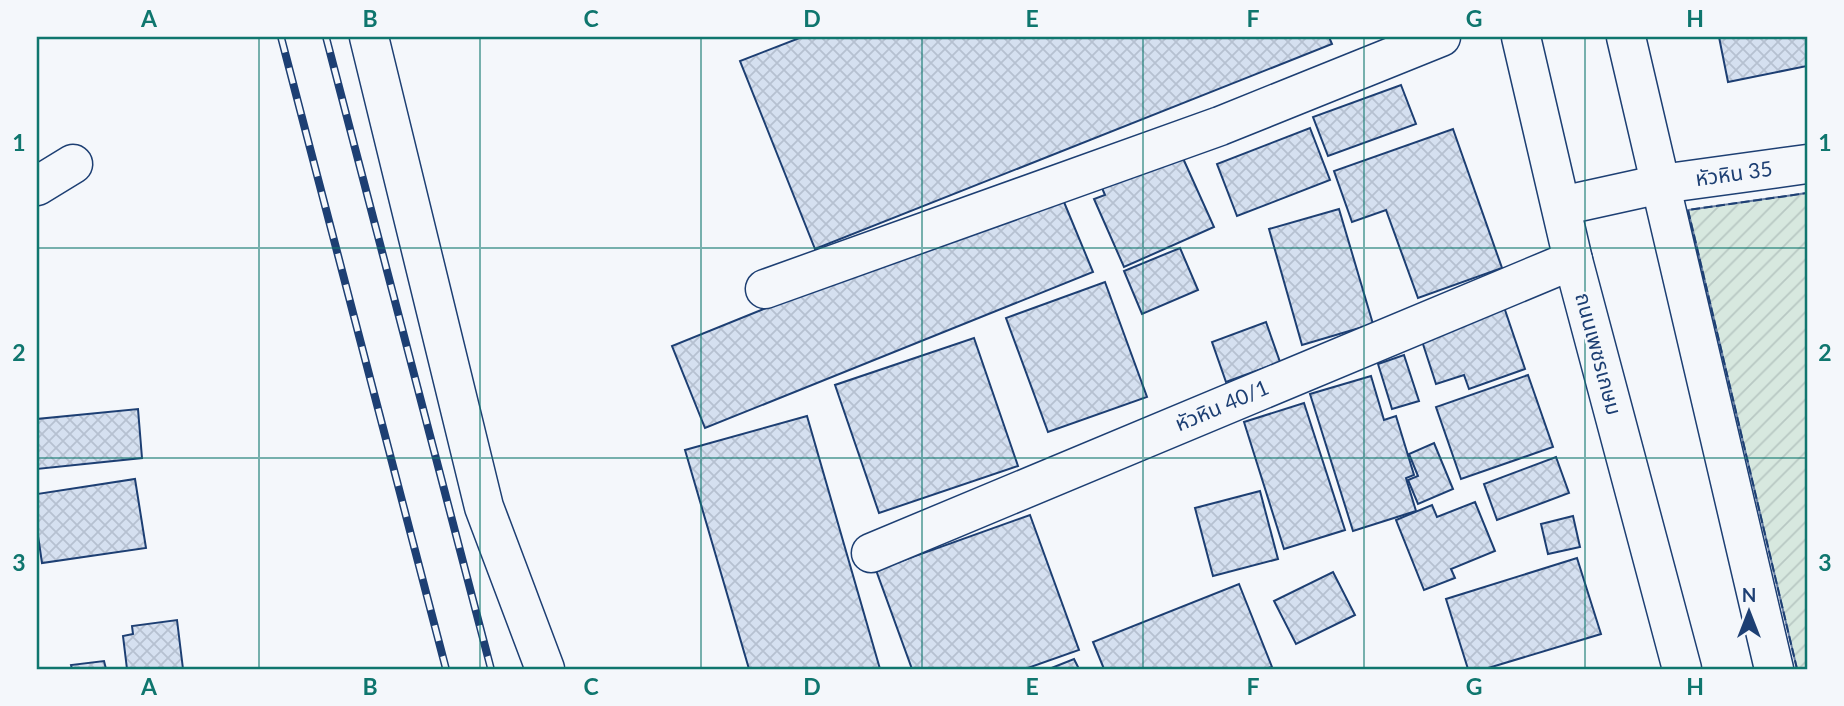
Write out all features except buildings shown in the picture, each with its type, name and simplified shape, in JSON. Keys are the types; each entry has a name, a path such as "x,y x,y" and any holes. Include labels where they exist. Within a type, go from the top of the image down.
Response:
{"street":[{"path":"369,37 485,507 544,669"},
{"path":"765,289 1220,126 1441,37"},
{"name":"ถนนเพชรเกษม","path":"1521,37 1573,260 1681,669"},
{"path":"1626,37 1774,669"},
{"path":"37,186 73,164"},
{"name":"หัวหิน 35","path":"1561,206 1661,184 1807,164"},
{"name":"หัวหิน 40/1","path":"871,553 1573,260"}],"shaded area":[{"path":"1807,193 1807,669 1797,669 1688,210"}],"railway":[{"path":"281,37 446,669"},
{"path":"326,37 491,669"}],"fence":[{"path":"1797,669 1688,210 1807,193"}]}
